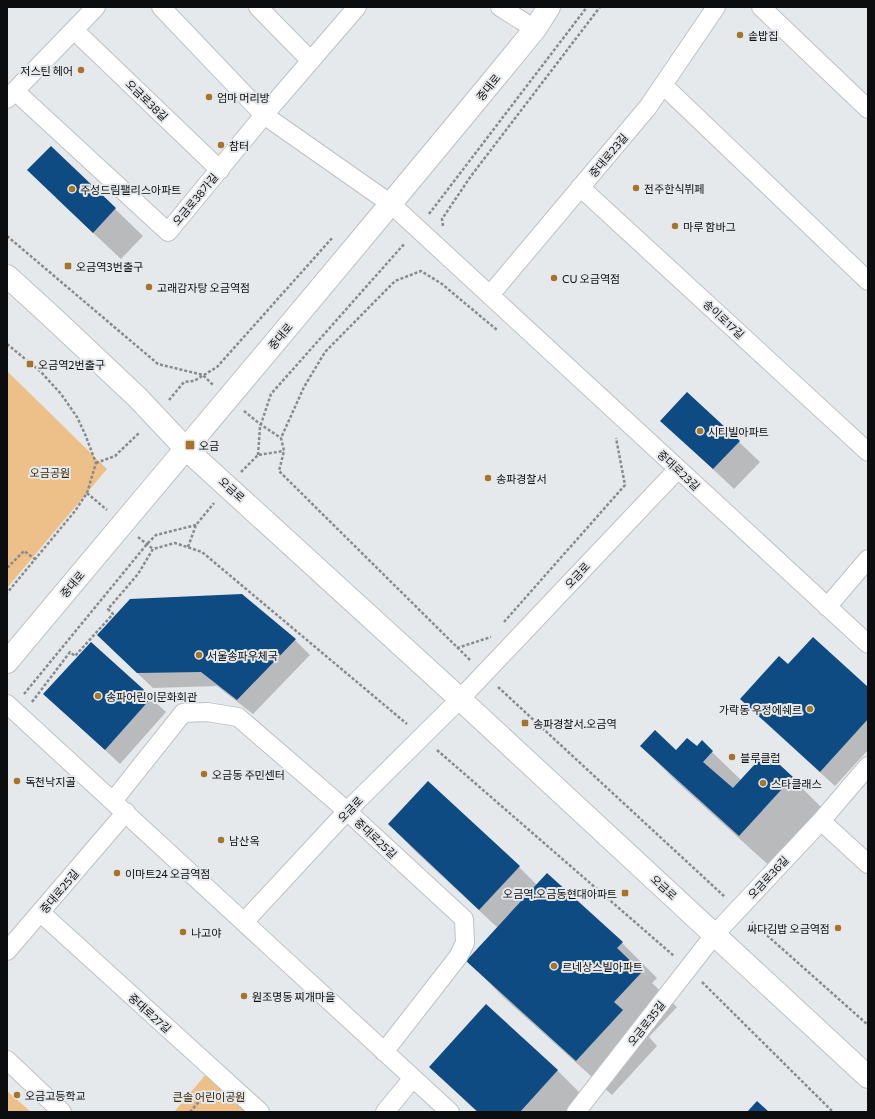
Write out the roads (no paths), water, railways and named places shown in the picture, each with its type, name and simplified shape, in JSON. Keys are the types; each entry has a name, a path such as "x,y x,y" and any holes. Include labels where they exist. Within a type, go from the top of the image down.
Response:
{"main road":[{"name":"중대로","path":"7,662 535,30 549,7"},
{"name":"오금로","path":"7,276 132,393 186,448 460,698 868,1077"}],"street":[{"path":"161,7 264,115"},
{"path":"258,7 311,61"},
{"name":"오금로38가길","path":"11,95 168,232 264,115 357,7"},
{"path":"500,7 535,30"},
{"name":"중대로23길","path":"490,295 648,106 716,7"},
{"path":"761,7 868,109"},
{"path":"11,95 74,30 90,9"},
{"name":"오금로38길","path":"74,30 220,170"},
{"path":"662,85 868,282"},
{"name":"중대로23길","path":"264,115 391,204 868,644"},
{"name":"송이로17길","path":"580,187 868,452"},
{"name":"오금로","path":"244,922 347,811 460,698 678,469"},
{"path":"828,608 868,559"},
{"path":"16,706 120,807 450,1112"},
{"name":"중대로25길","path":"7,951 41,913 120,807 184,713 207,712 238,717 347,811 464,919 465,943 458,958 384,1052"},
{"name":"오금로36길","path":"715,934 821,821 868,766"},
{"path":"821,821 868,864"},
{"name":"중대로27길","path":"41,913 260,1112"},
{"name":"오금로35길","path":"576,1112 715,934"},
{"path":"7,1060 62,1112"},
{"path":"385,1112 413,1078"}],"place":[{"name":"솥밥집","path":"740,35"},
{"name":"저스틴 헤어","path":"81,70"},
{"name":"엄마 머리방","path":"209,97"},
{"name":"참터","path":"221,145"},
{"name":"전주한식뷔페","path":"636,188"},
{"name":"주성드림팰리스아파트","path":"72,189"},
{"name":"마루 함바그","path":"675,226"},
{"name":"오금역3번출구","path":"68,266"},
{"name":"CU 오금역점","path":"554,278"},
{"name":"고래감자탕 오금역점","path":"149,287"},
{"name":"오금역2번출구","path":"30,364"},
{"name":"시티빌아파트","path":"700,431"},
{"name":"오금","path":"190,445"},
{"name":"송파경찰서","path":"488,478"},
{"name":"서울송파우체국","path":"199,655"},
{"name":"송파어린이문화회관","path":"98,696"},
{"name":"가락동 우정에쉐르","path":"810,709"},
{"name":"송파경찰서.오금역","path":"525,723"},
{"name":"블루클럽","path":"732,757"},
{"name":"오금동 주민센터","path":"204,774"},
{"name":"독천낙지골","path":"17,781"},
{"name":"스타클래스","path":"763,783"},
{"name":"남산옥","path":"221,840"},
{"name":"이마트24 오금역점","path":"117,873"},
{"name":"오금역.오금동현대아파트","path":"625,893"},
{"name":"싸다김밥 오금역점","path":"838,928"},
{"name":"나고야","path":"183,932"},
{"name":"르네상스빌아파트","path":"554,966"},
{"name":"원조명동 찌개마을","path":"244,996"},
{"name":"오금고등학교","path":"17,1095"}],"park label":[{"name":"오금공원","path":"50,472"},
{"name":"큰솔 어린이공원","path":"209,1096"}]}
